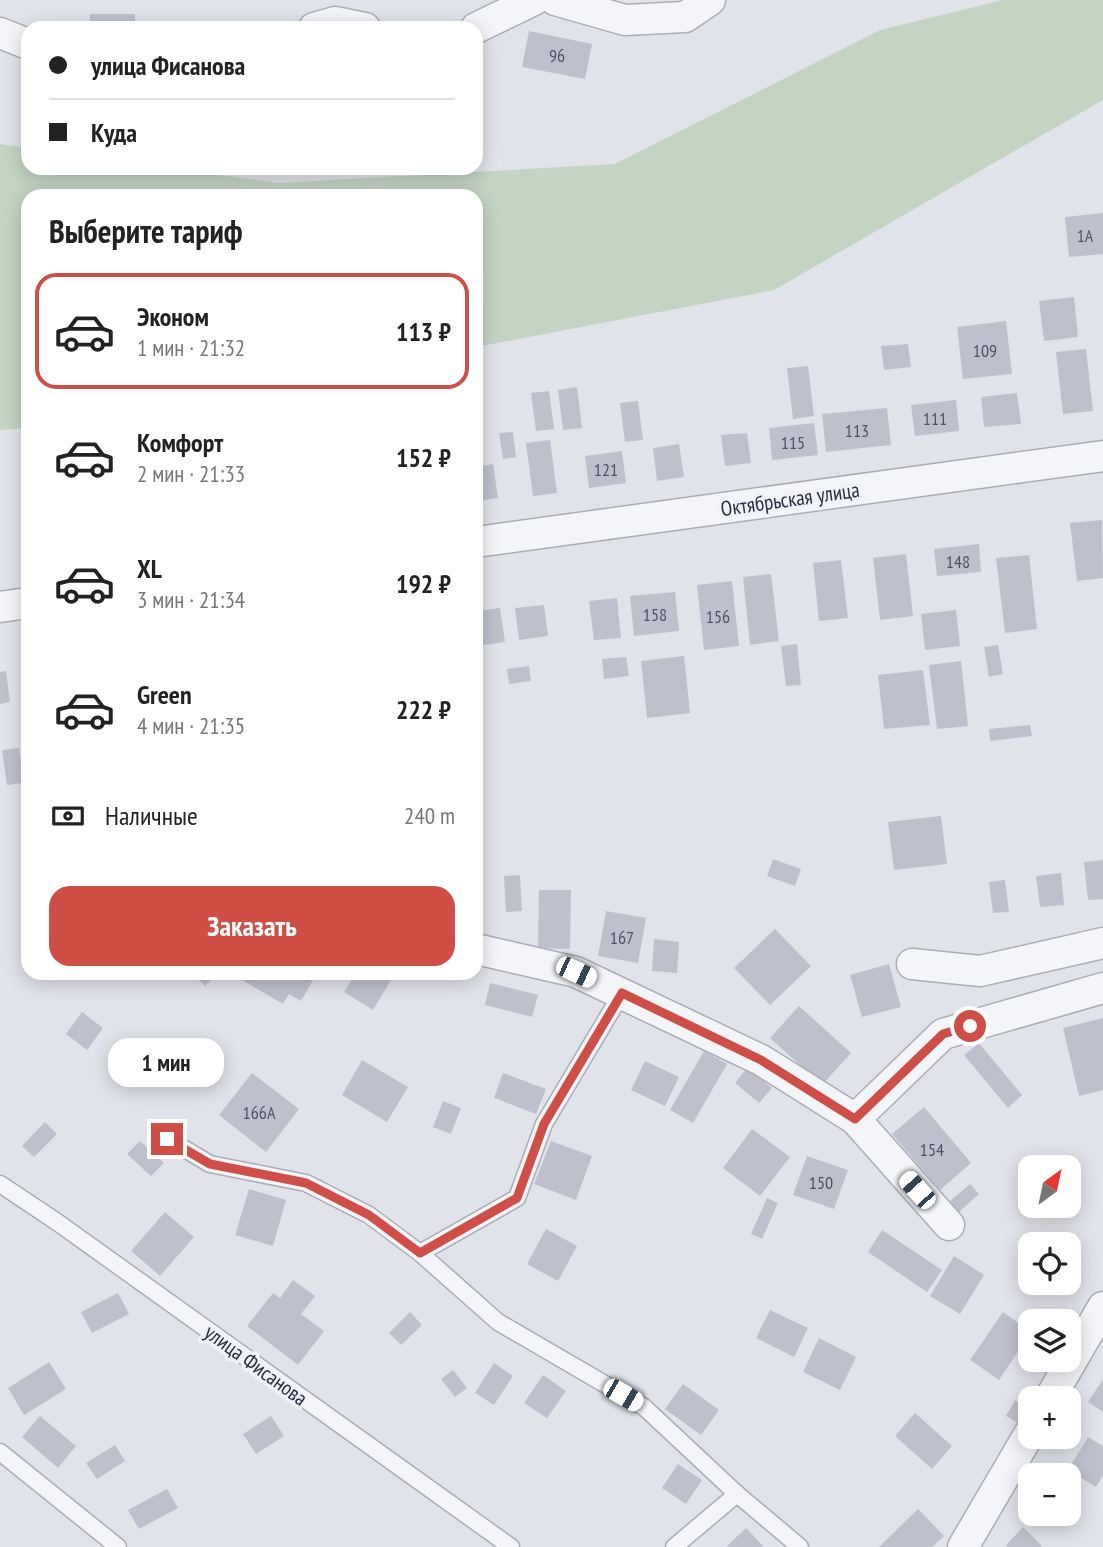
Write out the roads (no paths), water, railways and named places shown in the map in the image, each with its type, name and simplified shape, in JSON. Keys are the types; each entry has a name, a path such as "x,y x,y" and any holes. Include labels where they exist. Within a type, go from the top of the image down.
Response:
{"street":[{"path":"483,25 534,0"},
{"path":"555,0 625,20 685,17 710,0"},
{"path":"0,33 21,41"},
{"name":"Октябрьская улица","path":"483,541 1103,456"},
{"path":"0,607 21,604"},
{"path":"912,964 980,971 1103,943"},
{"path":"483,951 576,972 761,1060 855,1119 949,1225"},
{"path":"855,1119 943,1034 1103,988"},
{"path":"1057,1386 1103,1307"},
{"path":"963,1547 1020,1449"}],"lane":[{"path":"420,1253 517,1198 544,1124 622,993"},
{"path":"167,1139 210,1164 306,1183 369,1215 420,1253 498,1322 644,1408 737,1494 800,1547"},
{"name":"улица Фисанова","path":"0,1184 511,1547"},
{"path":"0,1452 118,1547"},
{"path":"674,1547 737,1494"}]}
